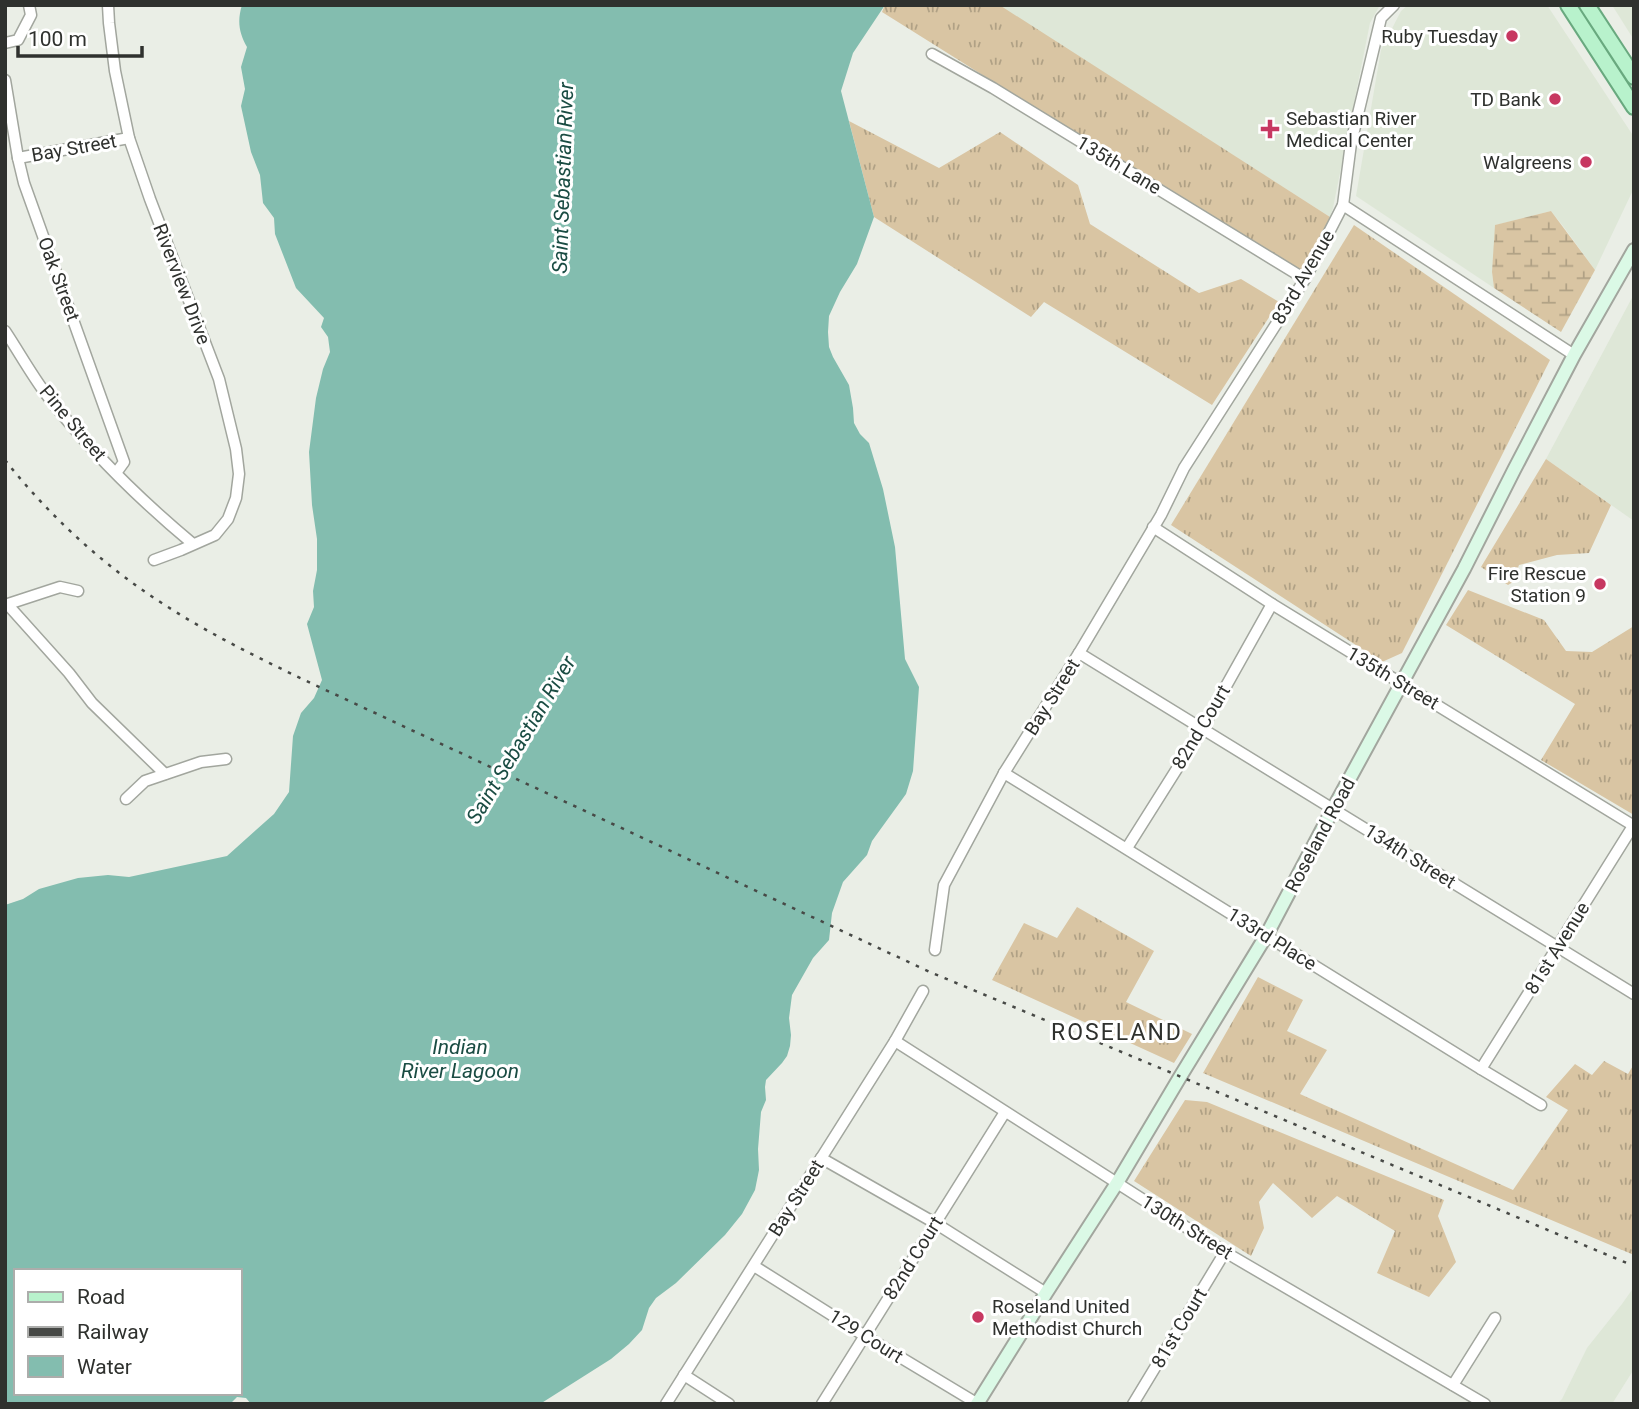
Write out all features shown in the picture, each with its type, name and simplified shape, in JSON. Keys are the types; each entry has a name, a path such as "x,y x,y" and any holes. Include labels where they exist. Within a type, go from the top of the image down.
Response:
{"main road":[{"path":"1568,5 1634,107"},
{"path":"1587,5 1634,77"},
{"name":"Roseland Road","path":"978,1404 1117,1183 1266,936 1464,569 1574,355 1634,250"}],"street":[{"path":"5,43 18,40 31,15 29,5"},
{"name":"Riverview Drive","path":"108,5 115,71 129,138 219,379 236,449 239,474 236,498 228,519 215,535 153,559"},
{"name":"83rd Avenue","path":"1153,527 1184,468 1305,279 1343,205 1351,143 1381,19 1394,5"},
{"name":"135th Lane","path":"932,54 993,88 1305,279"},
{"name":"Oak Street","path":"5,80 24,183 124,462 116,472"},
{"name":"Bay Street","path":"18,158 129,138"},
{"path":"1343,205 1574,355"},
{"name":"Pine Street","path":"5,331 44,392 84,441 149,508 193,544"},
{"name":"Bay Street","path":"935,950 944,885 1004,773 1153,527"},
{"name":"135th Street","path":"1153,527 1272,604 1634,826"},
{"path":"78,591 60,587 6,605 69,673 92,703 165,774"},
{"name":"82nd Court","path":"1127,848 1202,729 1272,604"},
{"name":"134th Street","path":"1079,653 1634,994"},
{"path":"126,799 145,781 201,762 226,759"},
{"name":"133rd Place","path":"1004,773 1541,1105"},
{"name":"81st Avenue","path":"1480,1069 1634,826"},
{"name":"Bay Street","path":"666,1404 923,991"},
{"name":"130th Street","path":"894,1041 1225,1252 1485,1404"},
{"name":"82nd Court","path":"822,1404 1005,1112"},
{"path":"821,1158 935,1223 1046,1293"},
{"name":"81st Court","path":"1133,1404 1225,1252"},
{"name":"129 Court","path":"754,1266 978,1404"},
{"path":"1453,1385 1495,1318"},
{"path":"684,1375 729,1404"}],"shaded area":[{"name":"Sebastian River Medical Center","path":"1380,5 1370,23 1330,217 1000,6"},
{"path":"1408,5 1547,5 1634,137 1634,188 1595,270 1551,211 1496,225 1492,272 1494,288 1356,196 1381,50 1401,11"},
{"path":"1612,5 1634,5 1634,40"},
{"path":"1634,294 1634,521 1546,459"},
{"path":"1634,1287 1634,1369 1612,1404 1557,1404 1587,1348"}],"green space":[{"path":"885,5 1001,5 1330,217 1302,275 882,12"},
{"path":"849,121 939,168 1000,132 1078,185 1090,224 1199,293 1241,279 1279,302 1212,405 1044,302 1031,317 874,217"},
{"path":"1551,211 1595,270 1561,332 1494,288 1492,272 1495,225"},
{"path":"1354,225 1550,360 1402,653 1382,662 1171,525"},
{"path":"1546,459 1611,505 1589,553 1557,555 1519,565 1513,582 1508,585 1481,567"},
{"path":"1468,590 1544,620 1566,651 1592,652 1634,626 1634,815 1541,760 1575,704 1446,625"},
{"path":"1077,907 1154,951 1126,1002 1192,1034 1174,1063 992,980 1024,923 1057,938"},
{"path":"1258,977 1303,1000 1287,1031 1327,1050 1300,1094 1513,1190 1568,1110 1546,1097 1575,1064 1592,1075 1604,1061 1628,1074 1634,1064 1634,1255 1203,1073"},
{"path":"1185,1100 1207,1102 1444,1200 1438,1216 1456,1262 1429,1297 1377,1273 1395,1231 1337,1196 1312,1218 1273,1183 1259,1202 1264,1228 1251,1256 1134,1181"}],"water":[{"name":"Indian River Lagoon","path":"242,5 885,5 853,53 841,91 874,217 857,264 829,316 828,332 829,347 849,385 854,423 869,443 883,489 895,547 905,659 919,687 913,771 906,794 872,841 867,855 843,882 832,913 829,940 813,958 792,995 790,1046 787,1056 766,1080 766,1100 761,1112 758,1149 759,1170 755,1190 742,1214 725,1235 676,1283 656,1298 649,1308 642,1330 629,1344 611,1359 540,1404 251,1404 246,1398 237,1397 230,1404 5,1404 5,905 23,899 39,889 78,878 108,875 129,877 227,856 274,814 289,792 293,736 301,713 314,698 322,680 307,624 314,607 313,591 317,570 309,452 316,398 330,352 328,337 321,327 324,318 296,288 275,234 274,218 263,203 260,175 251,152 241,106 245,89 241,67 247,47 242,37"}],"railway":[{"path":"5,460 60,521 123,576 216,636 300,678 930,972 1634,1266"}],"place":[{"name":"Ruby Tuesday","path":"1512,36"},
{"name":"TD Bank","path":"1555,99"},
{"name":"Sebastian River Medical Center","path":"1270,129"},
{"name":"Walgreens","path":"1586,162"},
{"name":"Fire Rescue Station 9","path":"1600,584"},
{"name":"Roseland United Methodist Church","path":"978,1317"}],"district":[{"name":"ROSELAND","path":"1117,1032"}],"water label":[{"name":"Saint Sebastian River","path":"563,178"},
{"name":"Saint Sebastian River","path":"521,740"}]}
